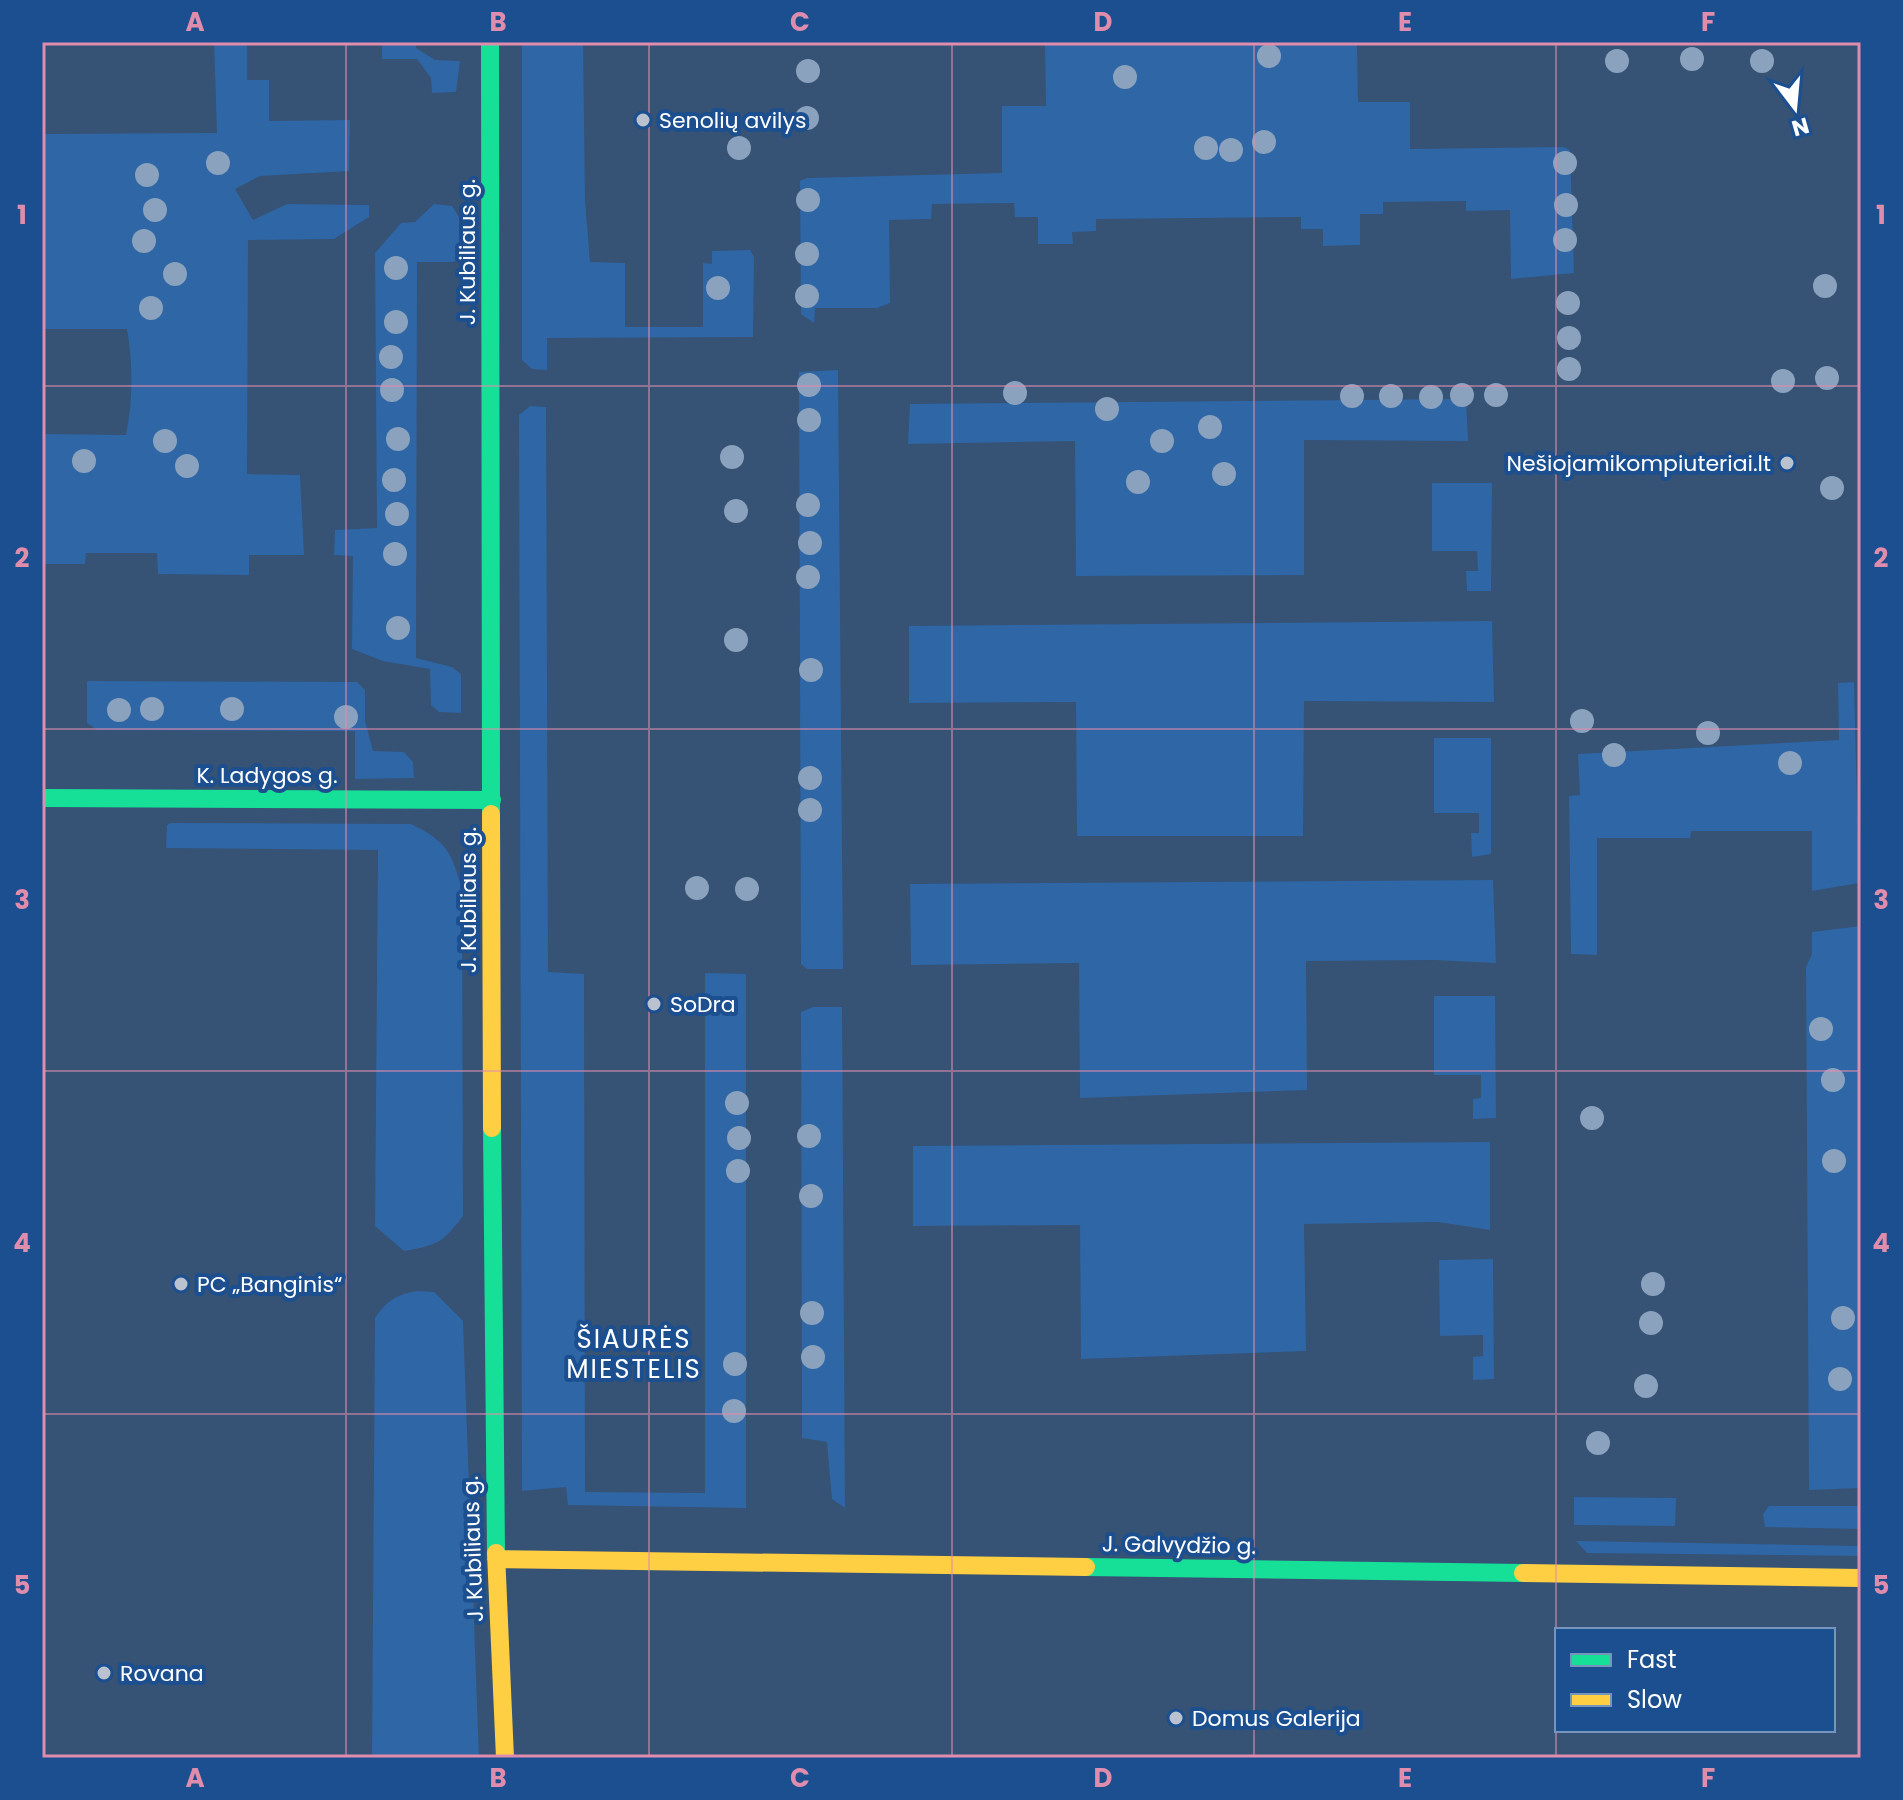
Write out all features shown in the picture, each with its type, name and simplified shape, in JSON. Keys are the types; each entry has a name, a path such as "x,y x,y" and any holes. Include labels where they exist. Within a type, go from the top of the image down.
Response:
{"street":[{"name":"J. Kubiliaus g.","path":"490,42 492,1276 496,1559 505,1758"},
{"name":"K. Ladygos g.","path":"42,798 492,800"},
{"name":"J. Galvydžio g.","path":"496,1559 1861,1578"}],"shaded area":[{"path":"214,42 247,42 247,80 269,80 269,121 350,120 349,171 260,176 235,189 253,220 287,204 369,205 369,217 334,239 248,240 247,474 300,475 304,555 249,555 249,575 158,574 157,553 86,553 85,564 42,564 42,434 126,435 131,382 127,329 42,329 42,134 217,133"},
{"path":"382,42 416,42 416,48 435,60 460,61 456,92 432,93 431,78 417,59 382,59"},
{"path":"522,42 583,42 585,200 590,262 625,263 625,327 703,327 703,263 712,264 712,251 750,250 754,257 753,337 547,338 547,370 532,369 522,360"},
{"path":"1045,42 1357,42 1358,102 1410,102 1410,149 1563,147 1570,150 1574,273 1511,279 1510,210 1466,211 1466,201 1383,202 1383,214 1360,214 1360,245 1323,246 1323,229 1301,229 1301,217 1096,219 1096,231 1072,232 1073,244 1038,244 1038,217 1015,217 1014,203 932,204 931,219 889,220 890,303 877,308 815,308 814,323 801,314 800,181 807,178 1002,173 1002,106 1046,106"},
{"path":"434,204 452,206 459,217 460,258 453,262 417,262 416,658 452,667 461,674 461,713 439,712 431,705 430,669 383,661 352,649 353,556 334,555 335,530 377,528 375,253 401,223 415,222"},
{"path":"838,370 843,969 807,969 801,964 799,372"},
{"path":"1466,399 1468,441 1304,440 1304,575 1076,576 1075,441 908,444 910,404"},
{"path":"530,406 546,407 548,972 584,974 585,1492 705,1493 705,973 746,974 746,1508 568,1505 566,1487 522,1491 519,415"},
{"path":"1432,483 1492,483 1491,591 1467,591 1466,571 1478,571 1477,551 1432,551"},
{"path":"1492,621 1494,702 1304,701 1303,836 1077,836 1076,702 909,703 909,626"},
{"path":"87,681 357,682 365,690 365,721 373,751 404,752 413,762 414,778 355,779 355,731 97,730 87,723"},
{"path":"1854,682 1859,883 1812,891 1812,831 1691,831 1690,838 1597,838 1597,955 1571,954 1569,796 1580,795 1578,754 1839,740 1838,683"},
{"path":"1434,738 1491,738 1491,854 1472,857 1471,833 1479,833 1479,813 1434,813"},
{"path":"411,824 433,836 451,857 462,890 463,1216 438,1242 404,1251 375,1226 378,850 166,848 167,825"},
{"path":"1493,880 1496,963 1306,961 1307,1090 1080,1098 1079,963 911,965 910,884"},
{"path":"1861,926 1861,1488 1809,1490 1806,967 1812,954 1812,932"},
{"path":"1434,996 1495,996 1496,1118 1473,1119 1473,1099 1481,1098 1481,1075 1434,1075"},
{"path":"813,1007 842,1007 845,1508 832,1499 827,1442 802,1438 801,1012"},
{"path":"1490,1142 1490,1230 1438,1222 1304,1224 1306,1351 1081,1359 1080,1225 913,1226 913,1146"},
{"path":"1493,1259 1494,1379 1473,1380 1473,1357 1483,1356 1483,1335 1440,1336 1439,1260"},
{"path":"418,1291 434,1292 463,1321 479,1758 372,1758 375,1318 393,1299"},
{"path":"1574,1497 1676,1498 1675,1526 1574,1525"},
{"path":"1769,1506 1861,1506 1861,1529 1765,1527 1763,1514"},
{"path":"1576,1541 1861,1546 1861,1556 1587,1553"}],"traffic: fast":[{"path":"490,42 491,814"},
{"path":"42,798 492,800"},
{"path":"492,1128 496,1553"},
{"path":"1086,1567 1523,1573"}],"traffic: slow":[{"path":"491,814 492,1128"},
{"path":"496,1553 505,1758"},
{"path":"496,1559 1086,1567"},
{"path":"1523,1573 1861,1578"}],"place":[{"name":"Senolių avilys","path":"643,120"},
{"name":"Nešiojamikompiuteriai.lt","path":"1787,463"},
{"name":"SoDra","path":"654,1004"},
{"name":"PC „Banginis“","path":"181,1284"},
{"name":"Rovana","path":"104,1673"},
{"name":"Domus Galerija","path":"1176,1718"}],"district":[{"name":"ŠIAURĖS MIESTELIS","path":"634,1354"}]}
